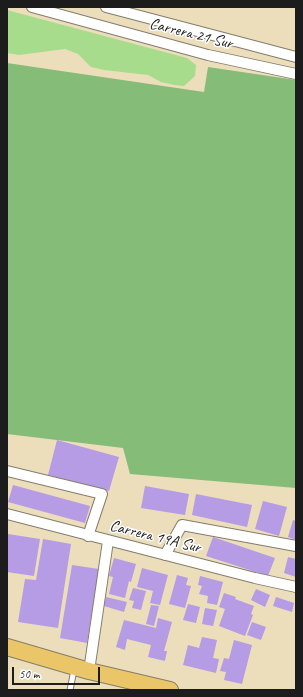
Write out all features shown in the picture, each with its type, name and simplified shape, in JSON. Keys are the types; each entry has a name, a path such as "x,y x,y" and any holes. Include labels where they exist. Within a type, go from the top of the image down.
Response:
{"main road":[{"path":"7,648 82,669 170,690"}],"street":[{"name":"Carrera 21 Sur","path":"32,7 208,55 296,74"},
{"name":"Carrera 21 Sur","path":"106,7 296,57"},
{"path":"7,471 102,494 88,536"},
{"name":"Carrera 19A Sur","path":"7,514 88,536 296,587"},
{"path":"165,555 182,524 296,546"},
{"path":"82,669 108,541"}],"lane":[{"path":"70,690 82,669"}],"green space":[{"path":"7,10 187,58 196,65 195,76 184,86 174,85 161,82 148,75 91,67 78,54 65,49 19,55 7,53"},
{"path":"7,63 204,92 208,67 296,80 296,488 130,474 123,448 7,434"}],"building":[{"path":"57,440 119,457 109,491 48,475"},
{"path":"13,485 90,506 85,523 8,502"},
{"path":"145,486 189,494 185,515 141,508"},
{"path":"196,494 252,505 247,527 192,515"},
{"path":"263,501 287,507 279,536 255,529"},
{"path":"293,520 296,521 296,540 288,537"},
{"path":"8,534 40,539 34,576 7,572"},
{"path":"213,537 275,558 268,576 206,556"},
{"path":"43,539 71,544 58,628 18,622 25,579 36,580"},
{"path":"288,557 296,559 296,577 284,573"},
{"path":"114,558 136,564 131,582 129,581 125,598 109,594 113,577 109,576"},
{"path":"72,565 99,569 87,643 60,638"},
{"path":"142,568 168,575 160,605 150,603 153,591 137,587"},
{"path":"177,575 188,578 186,585 191,586 185,608 169,604"},
{"path":"200,576 223,582 217,605 207,603 208,596 199,594 202,586 198,585"},
{"path":"133,588 146,591 141,610 132,608 134,601 129,600"},
{"path":"256,589 270,595 265,607 251,600"},
{"path":"224,593 254,606 251,614 253,615 245,636 219,626 225,609 219,607"},
{"path":"106,597 127,602 124,612 104,606"},
{"path":"276,597 294,603 292,612 273,606"},
{"path":"188,604 200,607 196,623 183,620"},
{"path":"151,605 159,606 154,626 146,624"},
{"path":"205,608 217,610 213,626 202,624"},
{"path":"158,618 172,622 164,651 167,651 165,661 148,657 151,645 127,639 125,650 116,647 124,620 156,628"},
{"path":"252,622 266,627 261,640 247,635"},
{"path":"202,637 217,640 213,658 219,659 216,673 183,665 188,645 199,648"},
{"path":"234,640 252,645 242,684 224,680 226,672 220,671 224,658 229,659"}]}
